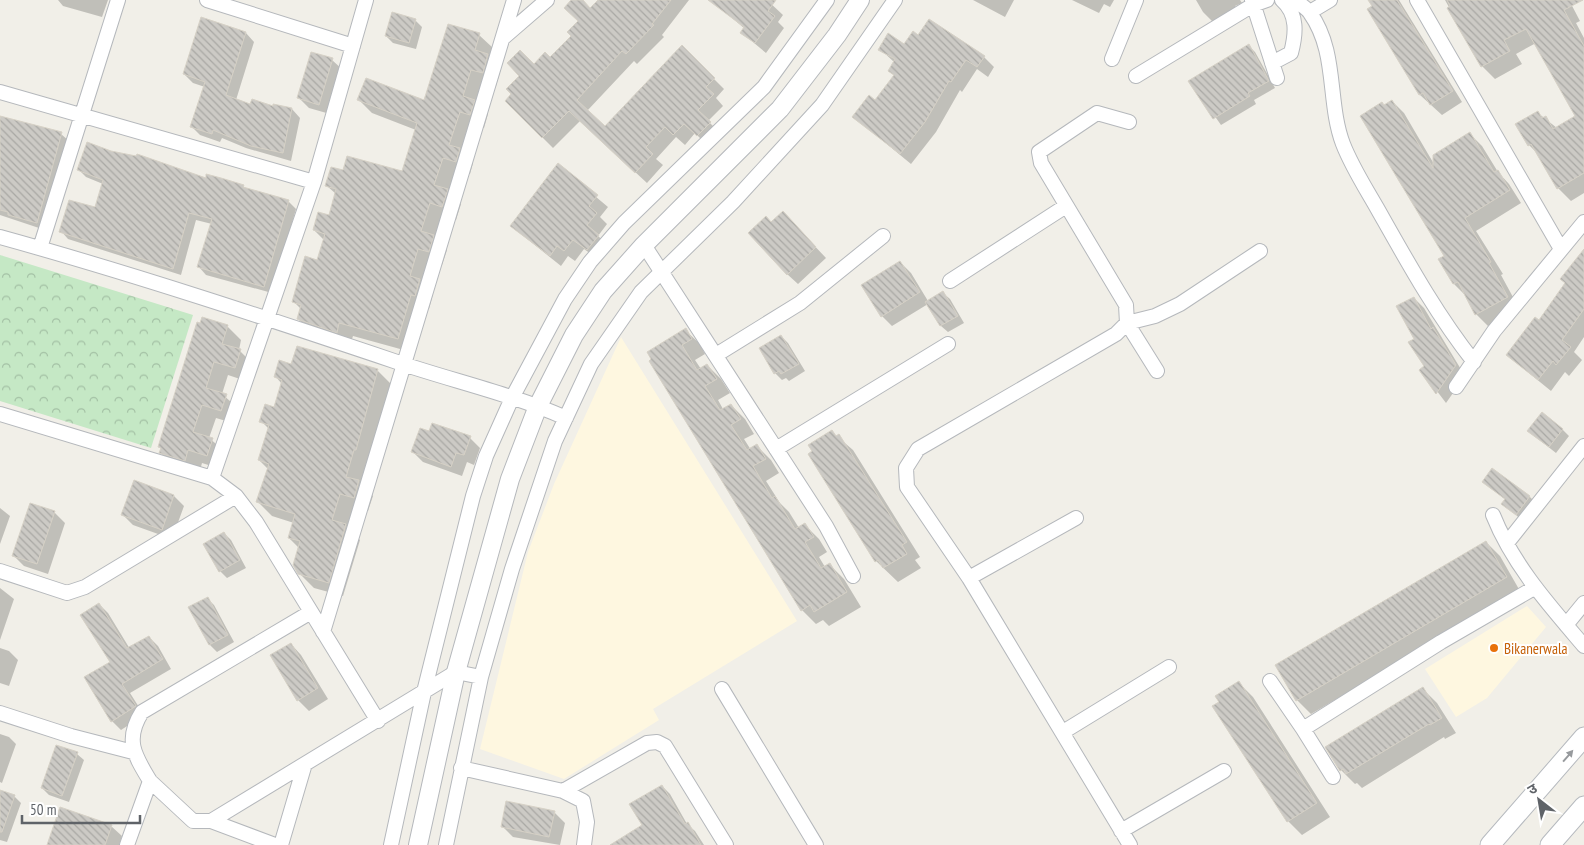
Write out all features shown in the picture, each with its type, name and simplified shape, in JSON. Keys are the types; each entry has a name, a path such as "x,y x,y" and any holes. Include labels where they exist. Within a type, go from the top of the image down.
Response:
{"main road":[{"path":"1490,845 1584,738"},
{"path":"1550,845 1584,806"}],"street":[{"path":"40,248 118,0"},
{"path":"207,0 353,46"},
{"path":"212,478 314,182 366,0"},
{"path":"323,632 514,0"},
{"path":"503,39 546,0"},
{"path":"391,845 424,692 473,496 486,456 512,398 565,299 590,262 624,223 764,87 827,0"},
{"path":"418,845 456,672 510,479 538,406 574,335 599,298 644,245 780,109 837,35 860,0"},
{"path":"446,845 481,678 512,569 555,441 591,364 641,292 733,202 822,105 895,0"},
{"path":"1112,59 1136,0"},
{"path":"1136,76 1253,3 1267,0"},
{"path":"1272,63 1291,52 1296,32 1289,6 1282,0"},
{"path":"1296,0 1310,12 1329,57 1337,120 1342,143 1352,166 1411,266 1423,291 1474,362"},
{"path":"1310,12 1330,0"},
{"path":"1417,0 1561,249"},
{"path":"1253,3 1277,78"},
{"path":"0,92 314,182"},
{"path":"1129,122 1097,113 1039,152 1041,163 1126,305 1127,322 1157,371"},
{"path":"950,281 1066,206"},
{"path":"1456,387 1494,331 1584,222"},
{"path":"716,355 800,303 884,236"},
{"path":"0,237 267,318 538,406 566,418"},
{"path":"644,245 826,526 854,576"},
{"path":"1130,845 969,578 907,487 906,468 918,450 1116,334 1127,322 1155,316 1180,304 1260,250"},
{"path":"776,449 948,344"},
{"path":"0,414 212,478 236,496 256,522 378,721"},
{"path":"1506,543 1584,446"},
{"path":"0,571 67,593 91,583 236,496"},
{"path":"1493,515 1506,543 1534,588 1584,646"},
{"path":"969,578 1076,518"},
{"path":"1303,729 1441,642 1534,588"},
{"path":"1566,625 1584,602"},
{"path":"275,845 211,821 193,821 150,780 133,752 135,723 142,712 311,612"},
{"path":"1063,732 1169,667"},
{"path":"211,821 304,767 456,672 481,678"},
{"path":"1270,681 1333,777"},
{"path":"722,689 816,845"},
{"path":"0,713 72,736 133,752"},
{"path":"563,790 647,743 657,742 664,746 726,845"},
{"path":"281,845 304,767"},
{"path":"461,768 563,790 583,801 587,822 584,845"},
{"path":"1121,831 1224,771"},
{"path":"127,845 150,780"}],"shaded area":[{"path":"621,337 797,621 653,709 659,720 564,779 480,749 528,552 554,484"},
{"name":"Bikanerwala","path":"1527,606 1546,627 1487,698 1456,717 1425,669"}],"green space":[{"path":"0,255 193,315 151,448 0,401"}],"building":[{"path":"571,0 583,0 590,8 598,0 671,0 652,24 654,25 626,54 622,51 577,100 605,126 682,45 715,78 706,87 714,94 698,110 711,122 697,136 684,124 673,135 665,127 646,147 653,154 635,173 569,111 542,138 505,101 511,94 506,89 519,76 507,63 520,50 534,64 545,52 550,57 571,36 567,32 578,21 564,8"},
{"path":"708,0 776,0 768,11 775,16 755,43 740,33 744,27"},
{"path":"1368,0 1397,0 1453,91 1430,105 1423,93 1419,95 1367,9 1372,6"},
{"path":"1447,0 1583,0 1564,10 1584,46 1584,173 1557,189 1531,144 1528,146 1515,124 1538,111 1542,118 1546,116 1553,129 1575,116 1526,29 1504,40 1510,51 1481,67 1447,8 1450,6"},
{"path":"392,12 416,19 409,43 385,36"},
{"path":"201,17 246,32 226,95 250,104 252,99 273,106 273,104 292,108 283,153 251,146 213,130 212,134 190,127 205,82 183,74"},
{"path":"929,19 985,56 977,67 966,60 951,82 949,81 925,122 900,154 852,117 869,95 875,100 894,75 888,71 895,59 878,50 888,33 904,44 913,31 918,35"},
{"path":"448,24 480,33 475,50 488,54 483,73 471,70 463,96 475,100 470,115 460,112 449,145 460,148 456,162 443,158 434,185 448,189 442,207 430,203 421,231 434,235 429,252 418,249 410,276 420,279 415,296 411,295 398,339 339,323 337,333 297,319 301,305 292,302 305,256 317,260 325,234 313,230 318,212 329,215 336,189 325,186 331,167 343,170 347,156 402,171 417,123 357,100 366,78 424,100"},
{"path":"1249,44 1269,81 1248,93 1250,96 1213,119 1188,81"},
{"path":"311,52 333,58 319,105 297,98"},
{"path":"1392,100 1433,168 1433,155 1470,132 1494,172 1498,170 1510,190 1465,218 1491,262 1489,263 1508,297 1475,315 1458,282 1453,284 1438,259 1444,256 1360,116 1382,102 1384,105"},
{"path":"0,116 62,132 37,223 8,215 8,212 0,210"},
{"path":"87,142 111,151 136,156 137,154 206,178 206,174 221,178 244,185 243,187 289,200 264,287 197,267 212,219 189,213 173,269 59,232 69,200 95,207 103,180 77,170"},
{"path":"558,163 598,195 589,206 597,213 587,225 599,235 587,250 573,240 564,251 557,246 550,256 510,226"},
{"path":"783,211 816,247 787,275 748,233 766,216 771,222"},
{"path":"1584,249 1584,309 1562,340 1571,347 1556,365 1553,361 1538,380 1506,355 1535,317 1539,320 1565,283 1560,279"},
{"path":"900,261 920,292 881,317 861,285"},
{"path":"943,291 958,316 940,326 925,302"},
{"path":"1414,297 1431,329 1433,327 1456,365 1436,394 1419,370 1424,366 1408,342 1414,339 1396,306"},
{"path":"202,317 228,325 222,344 241,349 235,368 214,362 206,388 227,394 221,411 202,405 193,432 213,438 207,456 188,450 185,461 159,453 161,448 158,447 197,322 200,323"},
{"path":"686,328 692,339 682,345 697,370 707,364 717,379 705,386 720,410 731,404 741,419 731,425 747,450 757,444 766,459 753,466 772,498 775,496 795,529 805,523 814,537 805,542 821,568 830,563 847,592 814,612 810,605 801,611 649,361 651,359 647,352"},
{"path":"781,335 799,364 781,374 779,371 774,374 759,348"},
{"path":"297,346 378,369 356,450 354,450 346,477 359,480 354,498 340,494 332,520 346,524 329,583 298,574 293,565 300,541 288,538 295,514 256,502 269,464 258,460 269,425 259,422 265,404 274,407 282,380 274,377 279,360 291,364"},
{"path":"1542,412 1563,429 1549,447 1527,431"},
{"path":"432,423 471,436 464,455 456,453 451,467 411,452 420,428 429,431"},
{"path":"832,430 836,436 839,434 907,542 902,545 907,554 883,568 878,560 875,562 808,454 812,451 808,445"},
{"path":"1492,468 1530,496 1516,515 1501,504 1505,499 1482,482"},
{"path":"134,480 174,495 162,530 121,515"},
{"path":"30,503 55,511 37,564 12,556"},
{"path":"224,532 240,560 219,572 203,544"},
{"path":"1486,541 1507,577 1296,701 1275,665"},
{"path":"208,597 228,635 209,645 188,607"},
{"path":"99,603 127,648 149,636 163,659 122,684 136,706 111,722 84,677 110,662 80,615"},
{"path":"291,643 318,688 297,701 270,655"},
{"path":"1239,681 1317,803 1287,822 1212,706 1219,702 1215,696"},
{"path":"1423,687 1442,718 1346,774 1343,769 1340,771 1325,747"},
{"path":"56,745 78,752 62,796 41,788"},
{"path":"662,785 685,824 688,822 701,845 610,845 642,825 629,804"},
{"path":"0,790 15,795 2,832 0,832"},
{"path":"506,801 555,811 549,837 501,827"},
{"path":"60,807 112,825 105,845 47,845"}],"place":[{"name":"Bikanerwala","path":"1494,648"}]}
